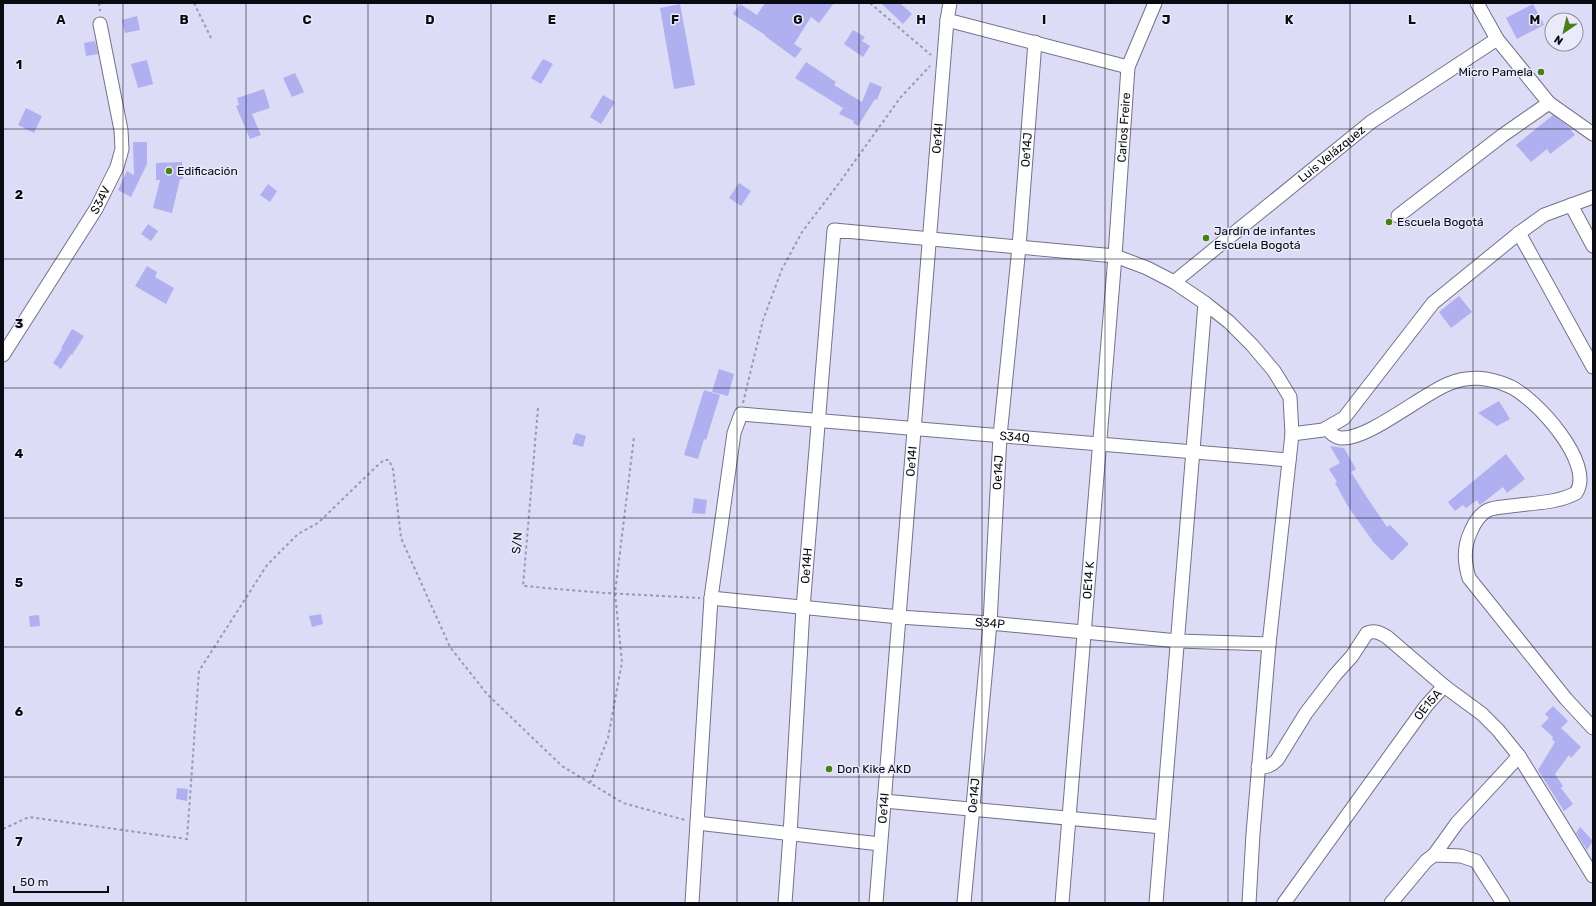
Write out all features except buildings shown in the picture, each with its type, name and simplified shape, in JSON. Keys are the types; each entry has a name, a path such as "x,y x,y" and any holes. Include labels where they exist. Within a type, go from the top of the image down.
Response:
{"street":[{"name":"Oe14I","path":"876,903 930,239 941,56 950,3"},
{"name":"Carlos Freire","path":"1115,256 1128,67 1154,3"},
{"path":"1477,3 1497,39 1549,103 1593,134"},
{"path":"947,20 1128,67"},
{"name":"S34V","path":"3,355 96,209 117,167 122,149 121,130 100,24"},
{"name":"Luis Velázquez","path":"1174,282 1371,122 1497,39"},
{"name":"Oe14J","path":"964,903 990,622 1000,436 1019,247 1035,42"},
{"path":"1398,216 1503,135 1549,103"},
{"path":"1292,434 1323,430 1344,418 1433,303 1519,233 1544,215 1593,197"},
{"path":"1571,205 1593,246"},
{"name":"Oe14H","path":"785,903 803,608 834,230 930,239"},
{"path":"1519,233 1593,367"},
{"path":"930,239 1115,256 1147,268 1174,282 1205,303 1229,322 1252,345 1274,371 1290,397 1292,434 1269,644 1258,767 1249,903"},
{"name":"OE14 K","path":"1062,903 1115,256"},
{"path":"1156,903 1205,303"},
{"path":"1327,428 1333,435 1341,438 1362,433 1445,385 1465,378 1483,378 1512,388 1533,401 1563,425 1587,455 1590,470 1587,481 1580,490 1575,493 1547,502 1488,510 1473,526 1464,557 1468,578 1566,700 1593,728"},
{"path":"692,903 711,598 734,433 741,414"},
{"name":"S34Q","path":"741,414 1289,460"},
{"name":"S34P","path":"711,598 899,617 990,622 1178,641 1269,644"},
{"path":"1258,767 1272,765 1277,760 1306,712 1352,656 1367,633 1379,632 1444,686"},
{"name":"OE15A","path":"1284,903 1426,706 1444,686 1482,714 1498,730 1519,756 1593,876"},
{"path":"1392,903 1426,861 1434,855 1457,823 1519,756"},
{"path":"884,801 1162,827"},
{"path":"697,823 790,835 880,844"},
{"path":"1434,855 1461,856 1476,861 1503,903"}],"path":[{"path":"194,3 211,38"},
{"path":"741,414 763,320 782,269 802,232 900,98 941,56 917,44 870,3"},
{"name":"S/N","path":"538,408 523,586 711,598"},
{"path":"590,783 608,738 622,662 615,593 634,437"},
{"path":"3,830 29,818 187,839 199,671 267,565 298,534 318,523 384,460 388,460 393,469 401,538 450,647 493,699 562,766 623,803 697,823"}],"place":[{"name":"Micro Pamela","path":"1541,72"},
{"name":"Edificación","path":"169,171"},
{"name":"Escuela Bogotá","path":"1389,222"},
{"name":"Jardín de infantes Escuela Bogotá","path":"1206,238"},
{"name":"Don Kike AKD","path":"829,769"}]}
